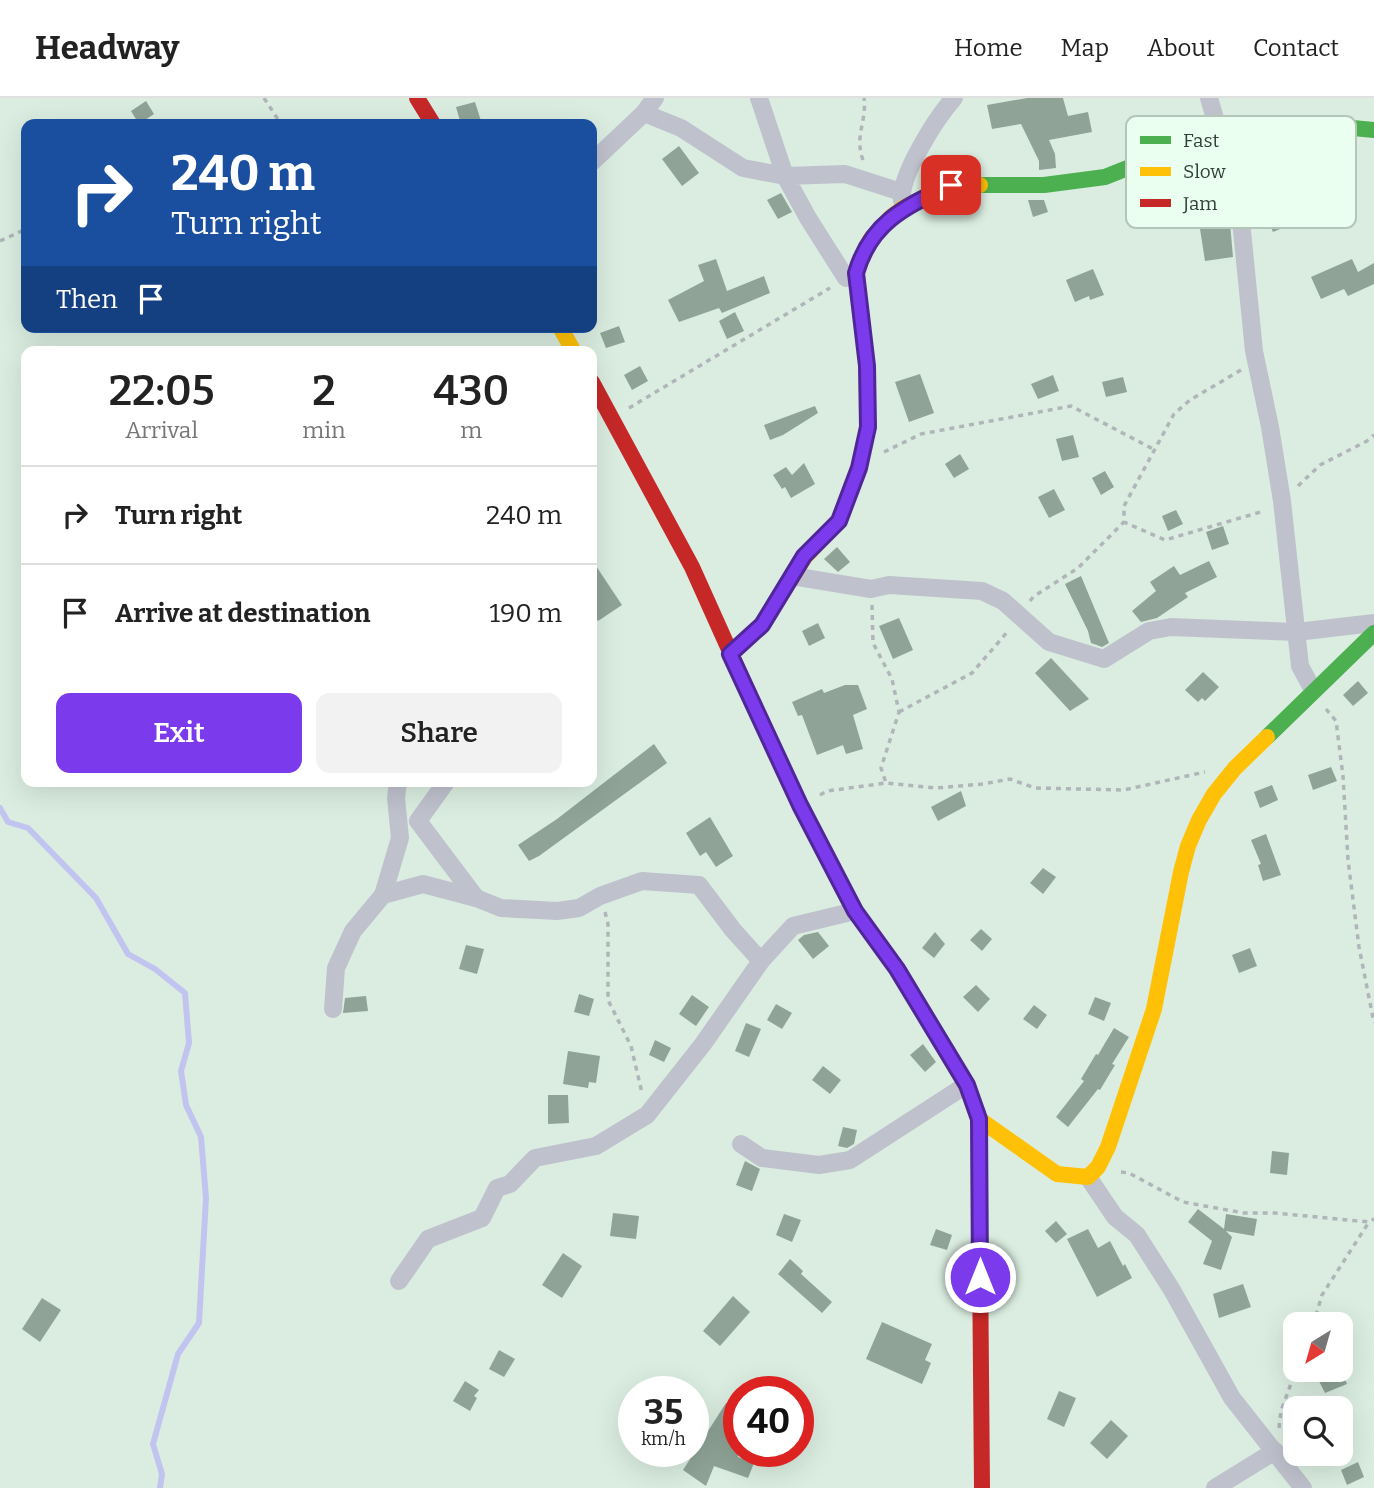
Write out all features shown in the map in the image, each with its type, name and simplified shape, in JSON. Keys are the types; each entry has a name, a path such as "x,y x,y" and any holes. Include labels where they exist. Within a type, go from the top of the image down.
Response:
{"street":[{"path":"417,98 430,119"},
{"path":"597,157 644,113 655,98"},
{"path":"759,98 785,176 846,278"},
{"path":"730,654 762,625 804,556 839,521 859,468 868,427 867,366 856,273 870,240 902,200 919,151 954,98"},
{"path":"1209,98 1214,116"},
{"path":"644,113 681,128 743,168 785,176 845,174 871,182 902,200 951,185 1044,185 1105,177 1126,169"},
{"path":"1356,128 1374,130"},
{"path":"1242,228 1254,351 1282,501 1300,666 1313,690"},
{"path":"597,391 692,567 800,805 855,911 897,969 967,1085 979,1119 982,1488"},
{"path":"792,576 871,589 889,585 982,591 1003,601 1049,642 1104,659 1149,631 1171,627 1297,632 1374,623"},
{"path":"1093,1173 1122,1111 1160,988 1177,884 1189,838 1198,819 1220,785 1235,768 1374,633"},
{"path":"418,821 442,787"},
{"path":"397,790 476,898"},
{"path":"333,1009 336,968 353,930 383,895 400,838 397,790"},
{"path":"383,895 423,884 476,898 501,908 557,911 579,908 600,896 642,881 699,885 733,930 761,961"},
{"path":"399,1281 428,1239 482,1218 497,1188 510,1184 536,1158 596,1146 647,1115 703,1044 761,961 793,926 855,911"},
{"path":"741,1144 762,1158 819,1165 850,1160 967,1085"},
{"path":"979,1119 1057,1174 1093,1173"},
{"path":"1093,1173 1115,1217 1137,1235 1172,1290 1232,1398 1303,1488"},
{"path":"1215,1488 1275,1451"}],"path":[{"path":"264,98 278,119"},
{"path":"864,98 865,111 859,130 858,147 871,182"},
{"path":"0,241 21,231"},
{"path":"612,418 846,278"},
{"path":"899,712 972,673 1020,618 1032,597 1078,568 1124,522 1124,506 1174,414 1190,400 1241,370 1254,351"},
{"path":"859,468 887,450 921,435 1071,406 1153,449"},
{"path":"1124,522 1165,540 1271,509 1320,465 1374,435"},
{"path":"871,589 873,643 892,679 899,712 881,768 886,783"},
{"path":"1313,690 1336,722 1351,885 1359,947 1374,1023"},
{"path":"800,805 827,791 886,783 936,788 1010,779 1035,788 1124,790 1170,778 1235,768"},
{"path":"600,896 608,924 608,1000 631,1046 647,1115"},
{"path":"1093,1173 1129,1173 1183,1202 1244,1213 1371,1220"},
{"path":"1317,1312 1322,1295 1371,1220"},
{"path":"1275,1451 1281,1411 1292,1382"}],"building":[{"path":"1027,98 1063,98 1068,116 1088,112 1092,132 1049,140 1055,154 1056,168 1039,170 1039,161 1021,124 992,129 987,105"},
{"path":"146,101 154,114 146,119 136,119 131,111"},
{"path":"475,102 480,119 460,119 456,107"},
{"path":"679,146 699,173 682,186 662,159"},
{"path":"781,193 792,212 778,219 767,200"},
{"path":"1028,200 1044,200 1048,212 1033,217"},
{"path":"1200,228 1230,228 1233,257 1205,261"},
{"path":"716,259 727,291 764,276 770,293 722,313 719,308 679,322 668,300 704,281 698,265"},
{"path":"1352,259 1358,272 1374,263 1374,284 1348,296 1344,289 1321,299 1311,277"},
{"path":"1093,269 1104,295 1090,300 1089,296 1075,302 1066,280"},
{"path":"735,312 744,331 727,339 719,321"},
{"path":"619,326 625,342 606,348 600,333"},
{"path":"640,366 648,381 632,390 624,375"},
{"path":"920,374 934,413 909,422 895,382"},
{"path":"1053,375 1059,391 1038,399 1031,384"},
{"path":"1123,377 1127,392 1106,397 1102,382"},
{"path":"815,406 818,413 770,440 764,425"},
{"path":"1073,435 1079,457 1062,461 1056,439"},
{"path":"960,454 969,469 954,478 945,464"},
{"path":"804,463 815,484 791,498 773,475 786,467 792,475"},
{"path":"1105,471 1114,487 1101,495 1092,478"},
{"path":"1054,489 1065,510 1049,518 1038,497"},
{"path":"1176,510 1183,524 1168,531 1162,516"},
{"path":"1223,526 1229,544 1212,550 1206,532"},
{"path":"837,547 850,562 838,572 824,559"},
{"path":"1209,561 1217,577 1185,593 1188,597 1157,618 1141,622 1132,611 1156,591 1150,582 1174,566 1180,575"},
{"path":"597,568 622,605 597,620"},
{"path":"1081,576 1109,643 1102,647 1091,643 1065,584"},
{"path":"899,618 913,650 893,659 879,626"},
{"path":"818,623 825,638 809,646 802,631"},
{"path":"1051,658 1089,699 1070,711 1035,673"},
{"path":"1203,672 1219,687 1205,701 1202,698 1198,702 1185,690"},
{"path":"1358,681 1368,693 1353,706 1343,695"},
{"path":"845,685 858,685 867,709 853,715 863,749 846,754 843,745 817,755 802,715 798,716 792,702 822,689 824,693"},
{"path":"654,744 667,763 529,861 518,845 557,819"},
{"path":"1331,767 1337,781 1313,790 1308,775"},
{"path":"1272,785 1278,800 1260,808 1254,792"},
{"path":"961,791 966,806 938,821 931,807"},
{"path":"710,817 733,856 716,867 706,852 700,856 686,833"},
{"path":"1266,834 1281,875 1263,881 1258,865 1261,864 1251,840"},
{"path":"1043,868 1056,877 1043,894 1030,883"},
{"path":"981,929 992,939 982,951 970,940"},
{"path":"818,932 829,946 813,959 798,940 804,935"},
{"path":"935,932 945,944 934,958 922,948"},
{"path":"466,945 484,949 477,974 459,969"},
{"path":"1250,948 1257,966 1239,973 1232,955"},
{"path":"976,985 990,999 978,1012 963,997"},
{"path":"579,994 594,999 589,1016 574,1012"},
{"path":"692,995 709,1007 696,1026 679,1014"},
{"path":"366,996 368,1011 343,1013 345,998"},
{"path":"1095,997 1111,1003 1104,1021 1088,1014"},
{"path":"776,1004 792,1013 782,1029 767,1020"},
{"path":"1034,1005 1047,1015 1037,1029 1023,1019"},
{"path":"746,1023 761,1029 749,1057 735,1051"},
{"path":"1114,1028 1129,1037 1100,1090 1098,1089 1068,1127 1056,1117 1084,1081 1081,1079"},
{"path":"655,1040 671,1048 664,1062 649,1055"},
{"path":"923,1044 936,1062 925,1072 910,1055"},
{"path":"568,1051 600,1056 596,1083 589,1082 588,1088 563,1084"},
{"path":"823,1066 841,1080 830,1094 812,1080"},
{"path":"548,1095 568,1095 569,1123 548,1124"},
{"path":"843,1127 857,1130 854,1144 847,1148 838,1146"},
{"path":"1272,1151 1289,1153 1287,1175 1270,1173"},
{"path":"745,1161 760,1169 752,1191 736,1185"},
{"path":"1198,1209 1224,1229 1226,1214 1257,1219 1254,1236 1226,1231 1232,1237 1221,1270 1203,1264 1212,1241 1188,1222"},
{"path":"613,1213 639,1216 636,1239 610,1236"},
{"path":"784,1214 801,1220 792,1242 776,1235"},
{"path":"1056,1221 1067,1234 1056,1243 1045,1231"},
{"path":"936,1229 952,1235 947,1250 930,1245"},
{"path":"1088,1229 1098,1248 1110,1241 1132,1278 1097,1297 1067,1239"},
{"path":"563,1253 582,1266 562,1298 542,1285"},
{"path":"790,1259 803,1271 801,1274 832,1302 822,1313 778,1274"},
{"path":"1243,1284 1251,1307 1219,1318 1213,1294"},
{"path":"733,1296 750,1312 720,1346 703,1331"},
{"path":"42,1298 61,1310 40,1342 22,1329"},
{"path":"882,1322 932,1344 925,1360 931,1363 922,1384 866,1359"},
{"path":"499,1350 515,1359 504,1377 489,1369"},
{"path":"465,1381 479,1390 474,1396 477,1398 470,1411 453,1401"},
{"path":"1320,1382 1347,1384 1325,1393"},
{"path":"1059,1391 1076,1398 1064,1427 1047,1419"},
{"path":"723,1408 723,1467 752,1467 748,1478 714,1466 706,1486 683,1470 685,1467 709,1467 709,1429"},
{"path":"1111,1420 1128,1436 1107,1459 1090,1443"},
{"path":"1358,1462 1364,1477 1347,1485 1341,1470"}],"waterway":[{"path":"0,808 8,822 28,828 96,898 128,954 155,969 185,993 189,1043 181,1071 186,1105 201,1137 206,1198 199,1323 178,1354 153,1444 162,1474 160,1488"}],"traffic: fast":[{"path":"1356,128 1374,130"},
{"path":"980,185 1044,185 1105,177 1126,169"},
{"path":"1267,737 1374,633"}],"traffic: slow":[{"path":"730,654 762,625 805,557 839,521 859,468 868,427 867,366 856,273 870,240 903,208 951,185 980,185"},
{"path":"563,333 571,346"},
{"path":"749,694 800,805 855,911 897,969 966,1085 979,1119 979,1140"},
{"path":"979,1119 1057,1174 1088,1177 1098,1167 1108,1147 1154,1009 1188,846 1214,794 1235,768 1267,737"}],"traffic: jam":[{"path":"417,98 430,119"},
{"path":"597,391 692,567 749,694"},
{"path":"979,1140 982,1488"}],"route":[{"path":"951,185 903,208 891,217 870,240 859,263 856,273 867,366 868,427 859,468 839,521 804,556 762,625 730,654 800,805 855,911 897,969 967,1085 979,1119 980,1277"}]}
